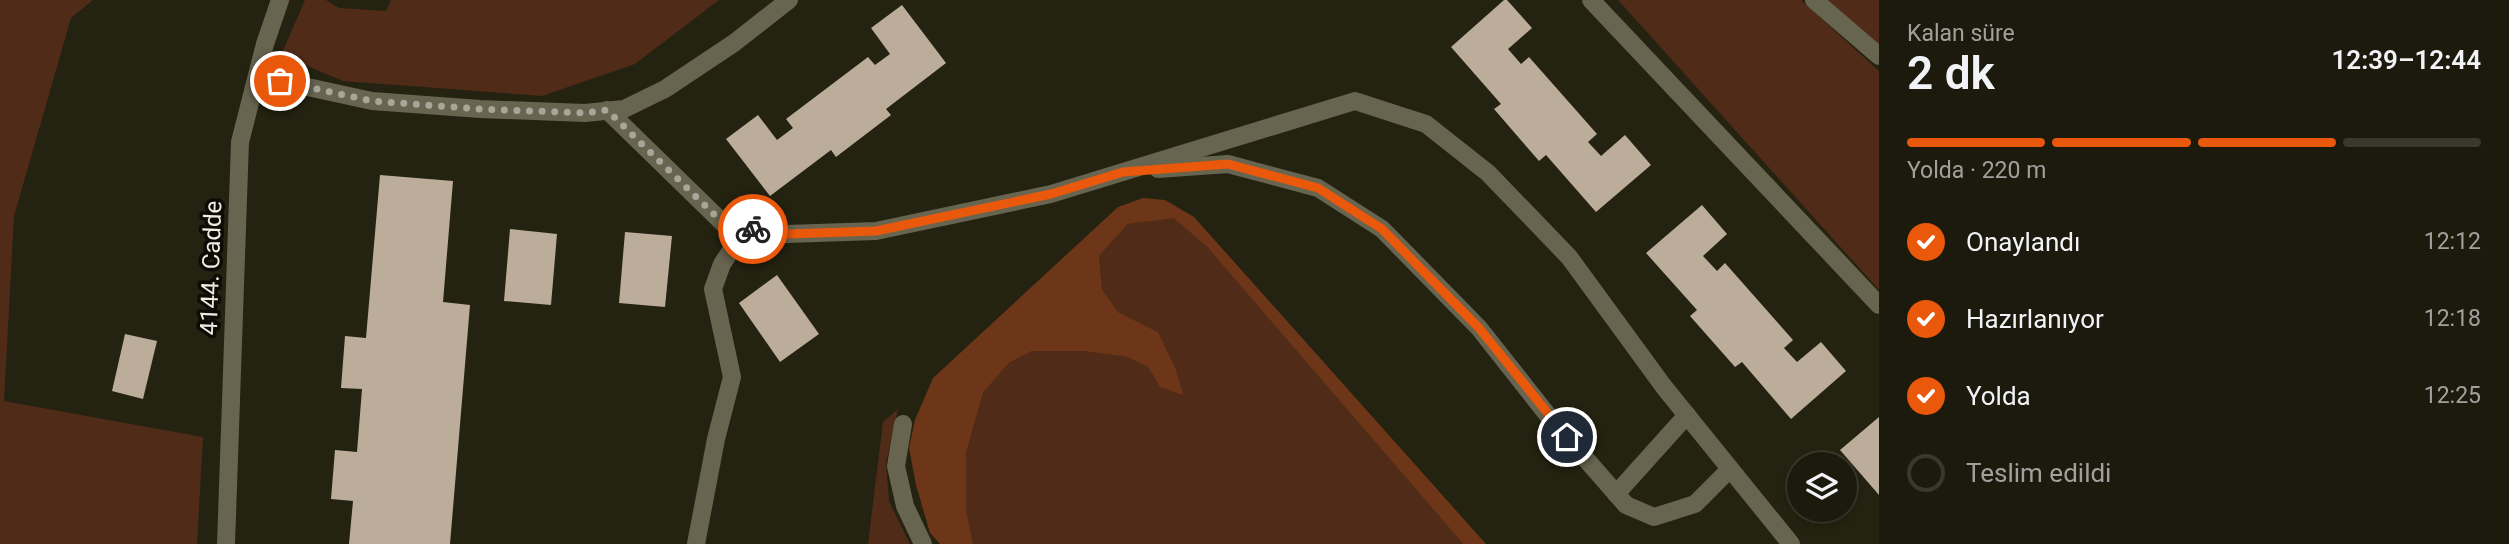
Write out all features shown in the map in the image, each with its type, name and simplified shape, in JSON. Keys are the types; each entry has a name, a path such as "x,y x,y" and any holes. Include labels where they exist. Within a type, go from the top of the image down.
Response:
{"street":[{"name":"4144. Cadde","path":"226,544 240,142 280,0"},
{"path":"257,75 372,101 585,113 624,109 665,89 734,43 789,0"},
{"path":"1591,0 1879,305"},
{"path":"1814,0 1879,56"},
{"path":"607,110 724,224 787,234 876,231 1051,194 1355,102 1426,124 1488,173 1569,257 1687,415 1791,544"},
{"path":"1123,172 1228,164 1318,188 1382,229 1479,328 1550,418 1626,505 1654,517 1695,504 1730,469"},
{"path":"696,544 716,439 732,377 713,289 722,264 746,228"},
{"path":"1616,494 1687,415"},
{"path":"903,424 896,466 905,506 923,544"}],"shaded area":[{"path":"0,0 93,0 71,18 14,216 4,401 203,437 197,544 0,544"},
{"path":"305,0 326,0 339,8 386,11 391,0 719,0 635,64 542,96 343,81 281,55"},
{"path":"1618,0 1801,0 1879,71 1879,290"},
{"path":"1820,0 1879,0 1879,51"},
{"path":"1143,198 1165,200 1194,217 1486,544 1463,544 1207,247 1174,218 1128,224 1099,256 1102,289 1118,312 1158,332 1176,370 1183,395 1160,387 1148,367 1128,357 1082,351 1032,351 1009,363 983,393 966,453 966,509 973,544 940,544 930,533 909,448 915,420 933,378 1118,207"},
{"path":"1174,217 1207,247 1463,544 973,544 966,509 966,453 983,393 1009,363 1032,351 1082,351 1129,357 1148,367 1160,387 1158,332 1118,312 1102,289 1099,256 1128,224"},
{"path":"898,409 886,463 889,501 910,544 868,544 883,422"}],"building":[{"path":"1507,0 1532,28 1508,49 1521,64 1529,57 1597,134 1588,142 1601,156 1625,135 1651,165 1596,212 1546,155 1539,161 1494,109 1501,104 1451,47"},
{"path":"902,5 946,63 886,109 891,115 836,157 831,150 770,196 726,139 758,115 777,140 793,128 786,119 868,57 875,65 890,54 871,28"},
{"path":"380,175 453,181 443,302 470,305 450,544 349,544 353,501 331,499 335,450 357,452 362,389 341,388 345,336 366,338"},
{"path":"1702,205 1727,234 1703,256 1717,271 1725,263 1793,340 1784,348 1797,362 1821,342 1846,371 1791,419 1742,362 1735,367 1690,316 1697,310 1646,253"},
{"path":"510,229 557,234 551,305 504,301"},
{"path":"625,232 672,236 665,307 619,303"},
{"path":"777,275 819,334 780,362 739,303"},
{"path":"125,334 157,341 143,399 112,391"},
{"path":"1879,417 1879,495 1857,470 1857,452 1840,450"}],"way so far":[{"path":"280,81 372,101 480,109 585,113 607,110 724,224 753,229"}],"route":[{"path":"753,229 787,234 876,231 1051,194 1123,172 1228,164 1318,188 1382,229 1479,328 1567,437"}]}
